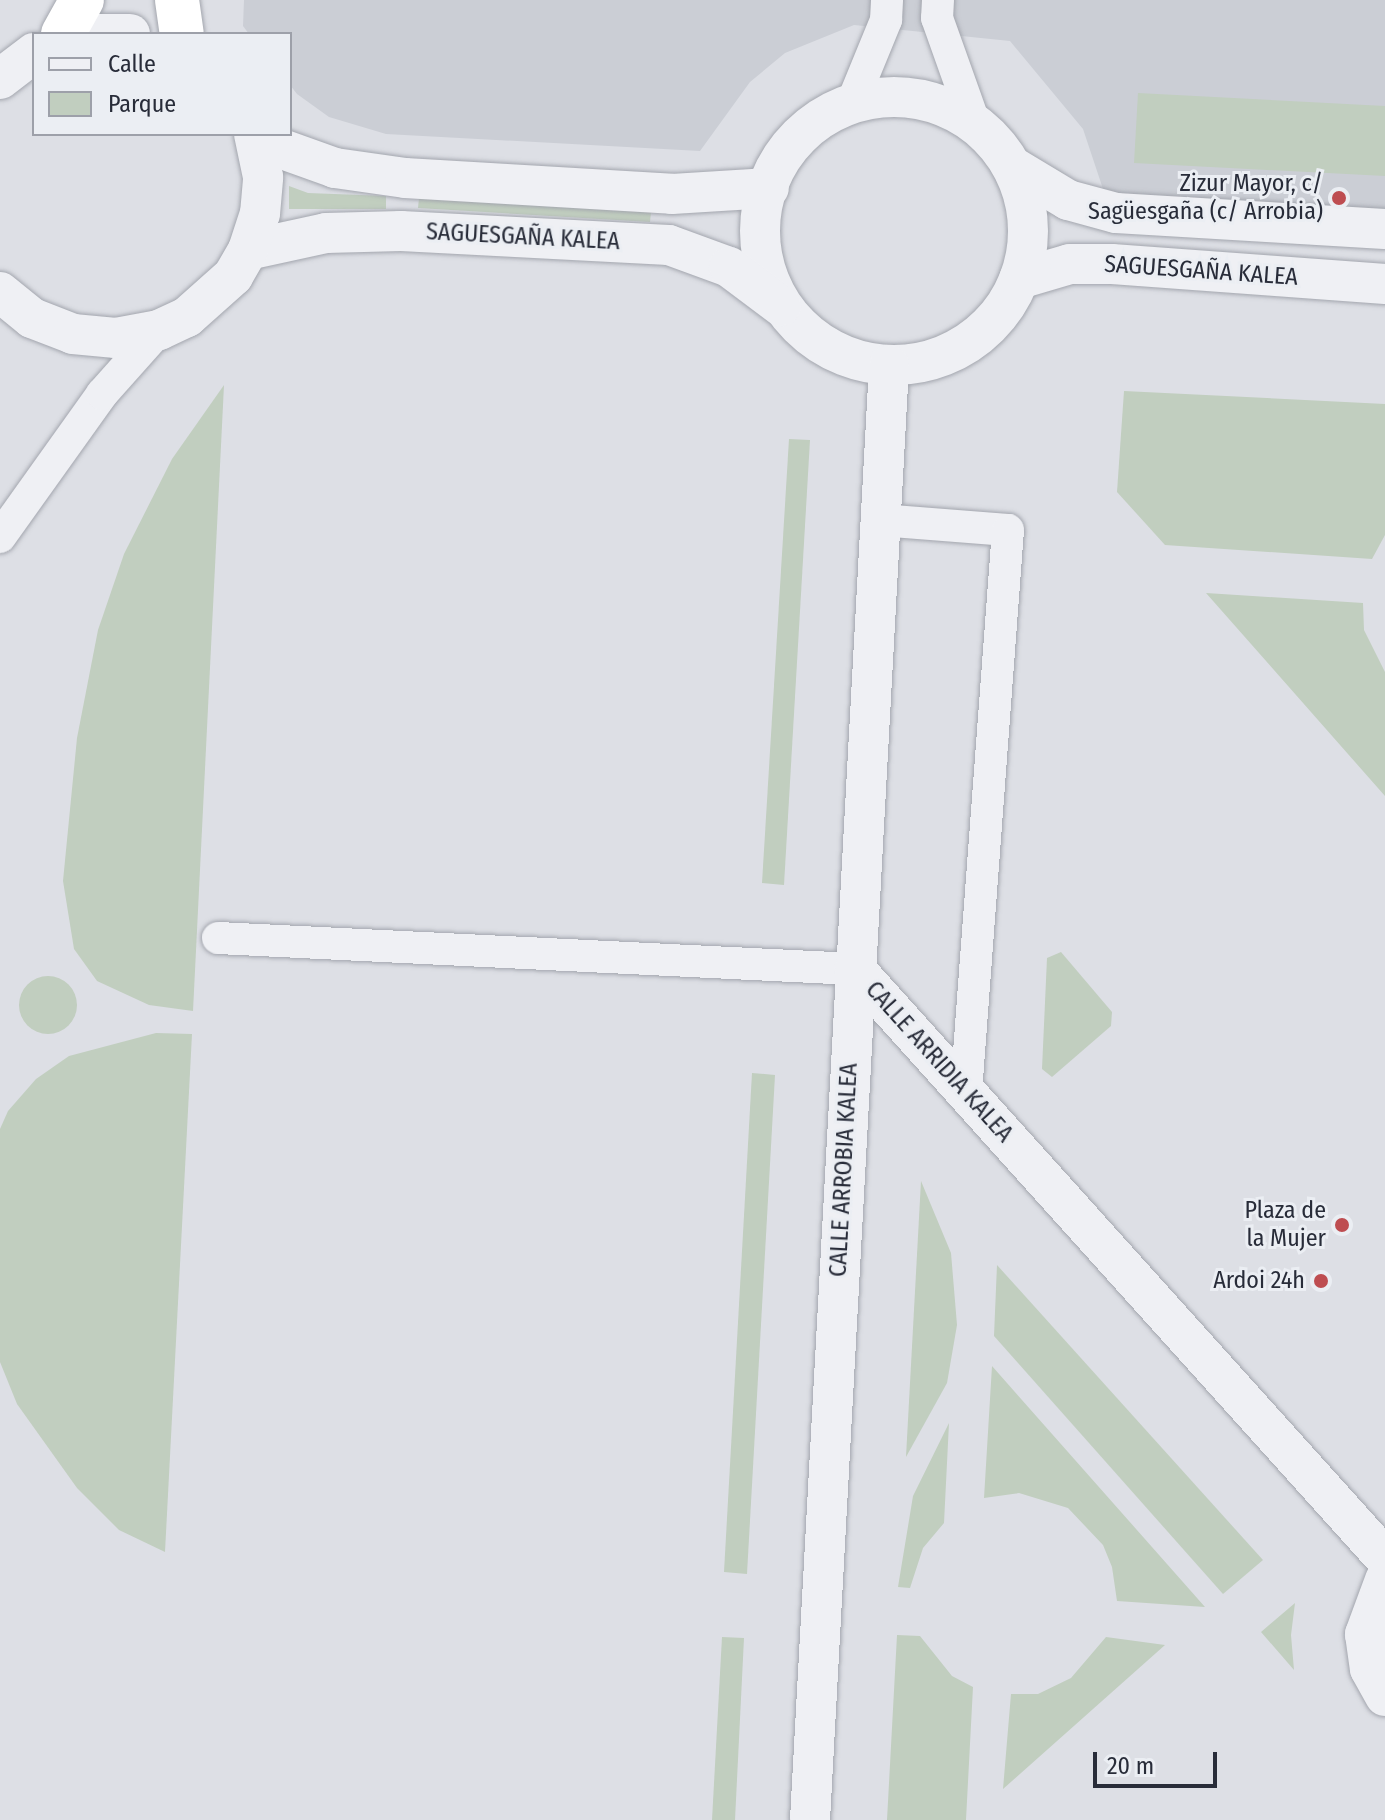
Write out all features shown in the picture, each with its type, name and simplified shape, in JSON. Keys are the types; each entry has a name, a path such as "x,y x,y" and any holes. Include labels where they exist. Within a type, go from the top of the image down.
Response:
{"highway":[{"path":"64,32 82,0"},
{"path":"177,0 182,32"}],"street":[{"path":"852,103 886,20 887,0"},
{"path":"938,0 937,18 974,122 1013,167 1068,200 1116,213 1385,229"},
{"path":"0,79 32,55"},
{"path":"974,122 932,101 903,96 852,103 827,114 793,142 769,188 761,211 761,246 782,306 815,340 844,355 889,365 924,362 967,344 1001,312 1019,279 1028,245 1028,214 1013,167"},
{"path":"255,137 335,168 405,178 672,194 769,188"},
{"path":"0,537 102,394 159,330 212,299 248,250 260,214 263,177 255,137"},
{"name":"SAGUESGAÑA KALEA","path":"248,250 326,233 401,231 669,245 729,267 782,306"},
{"name":"SAGUESGAÑA KALEA","path":"1019,279 1070,264 1112,264 1385,284"},
{"path":"0,292 32,318 73,334 116,338 159,330"},
{"name":"CALLE ARROBIA KALEA","path":"810,1820 889,365"},
{"path":"880,520 1008,530 966,1092"},
{"name":"CALLE ARRIDIA KALEA","path":"218,938 855,969 1385,1558"},
{"path":"1385,1580 1371,1607 1365,1634 1370,1669 1385,1696"}],"shaded area":[{"path":"244,0 1385,0 1385,210 1104,192 1083,129 1010,41 854,25 785,53 750,82 700,151 386,134 329,117 297,94 292,88 292,32 248,32 243,26"}],"green space":[{"path":"1138,93 1385,106 1385,176 1134,163"},
{"path":"289,186 308,193 386,196 386,209 289,209"},
{"path":"419,198 651,212 650,222 418,208"},
{"path":"224,385 193,1011 149,1005 97,981 74,949 63,881 77,738 98,630 124,554 172,459"},
{"path":"1124,391 1385,404 1385,535 1372,559 1165,545 1117,492"},
{"path":"789,439 810,440 784,885 762,883"},
{"path":"1206,593 1363,603 1364,630 1385,672 1385,796"},
{"path":"1061,952 1112,1012 1111,1026 1052,1077 1042,1069 1047,958"},
{"path":"48,976 69,984 77,1005 69,1026 48,1034 27,1026 19,1005 27,984"},
{"path":"156,1033 192,1034 165,1552 119,1530 77,1488 17,1404 0,1362 0,1129 8,1111 36,1079 69,1056"},
{"path":"752,1073 775,1075 747,1574 724,1572"},
{"path":"921,1181 951,1253 957,1325 947,1383 906,1457"},
{"path":"997,1265 1263,1560 1223,1594 994,1336"},
{"path":"992,1366 1205,1607 1117,1601 1112,1567 1103,1545 1068,1508 1019,1493 984,1498"},
{"path":"949,1423 944,1523 923,1548 910,1588 898,1587 913,1496"},
{"path":"1295,1603 1291,1635 1294,1670 1261,1632"},
{"path":"897,1635 920,1636 952,1676 973,1687 966,1820 887,1820"},
{"path":"722,1637 744,1638 735,1820 712,1820"},
{"path":"1106,1637 1165,1645 1003,1789 1011,1694 1038,1694 1071,1678"}],"place":[{"name":"Zizur Mayor, c/ Sagüesgaña (c/ Arrobia)","path":"1339,198"},
{"name":"Plaza de la Mujer","path":"1342,1225"},
{"name":"Ardoi 24h","path":"1321,1281"}]}
